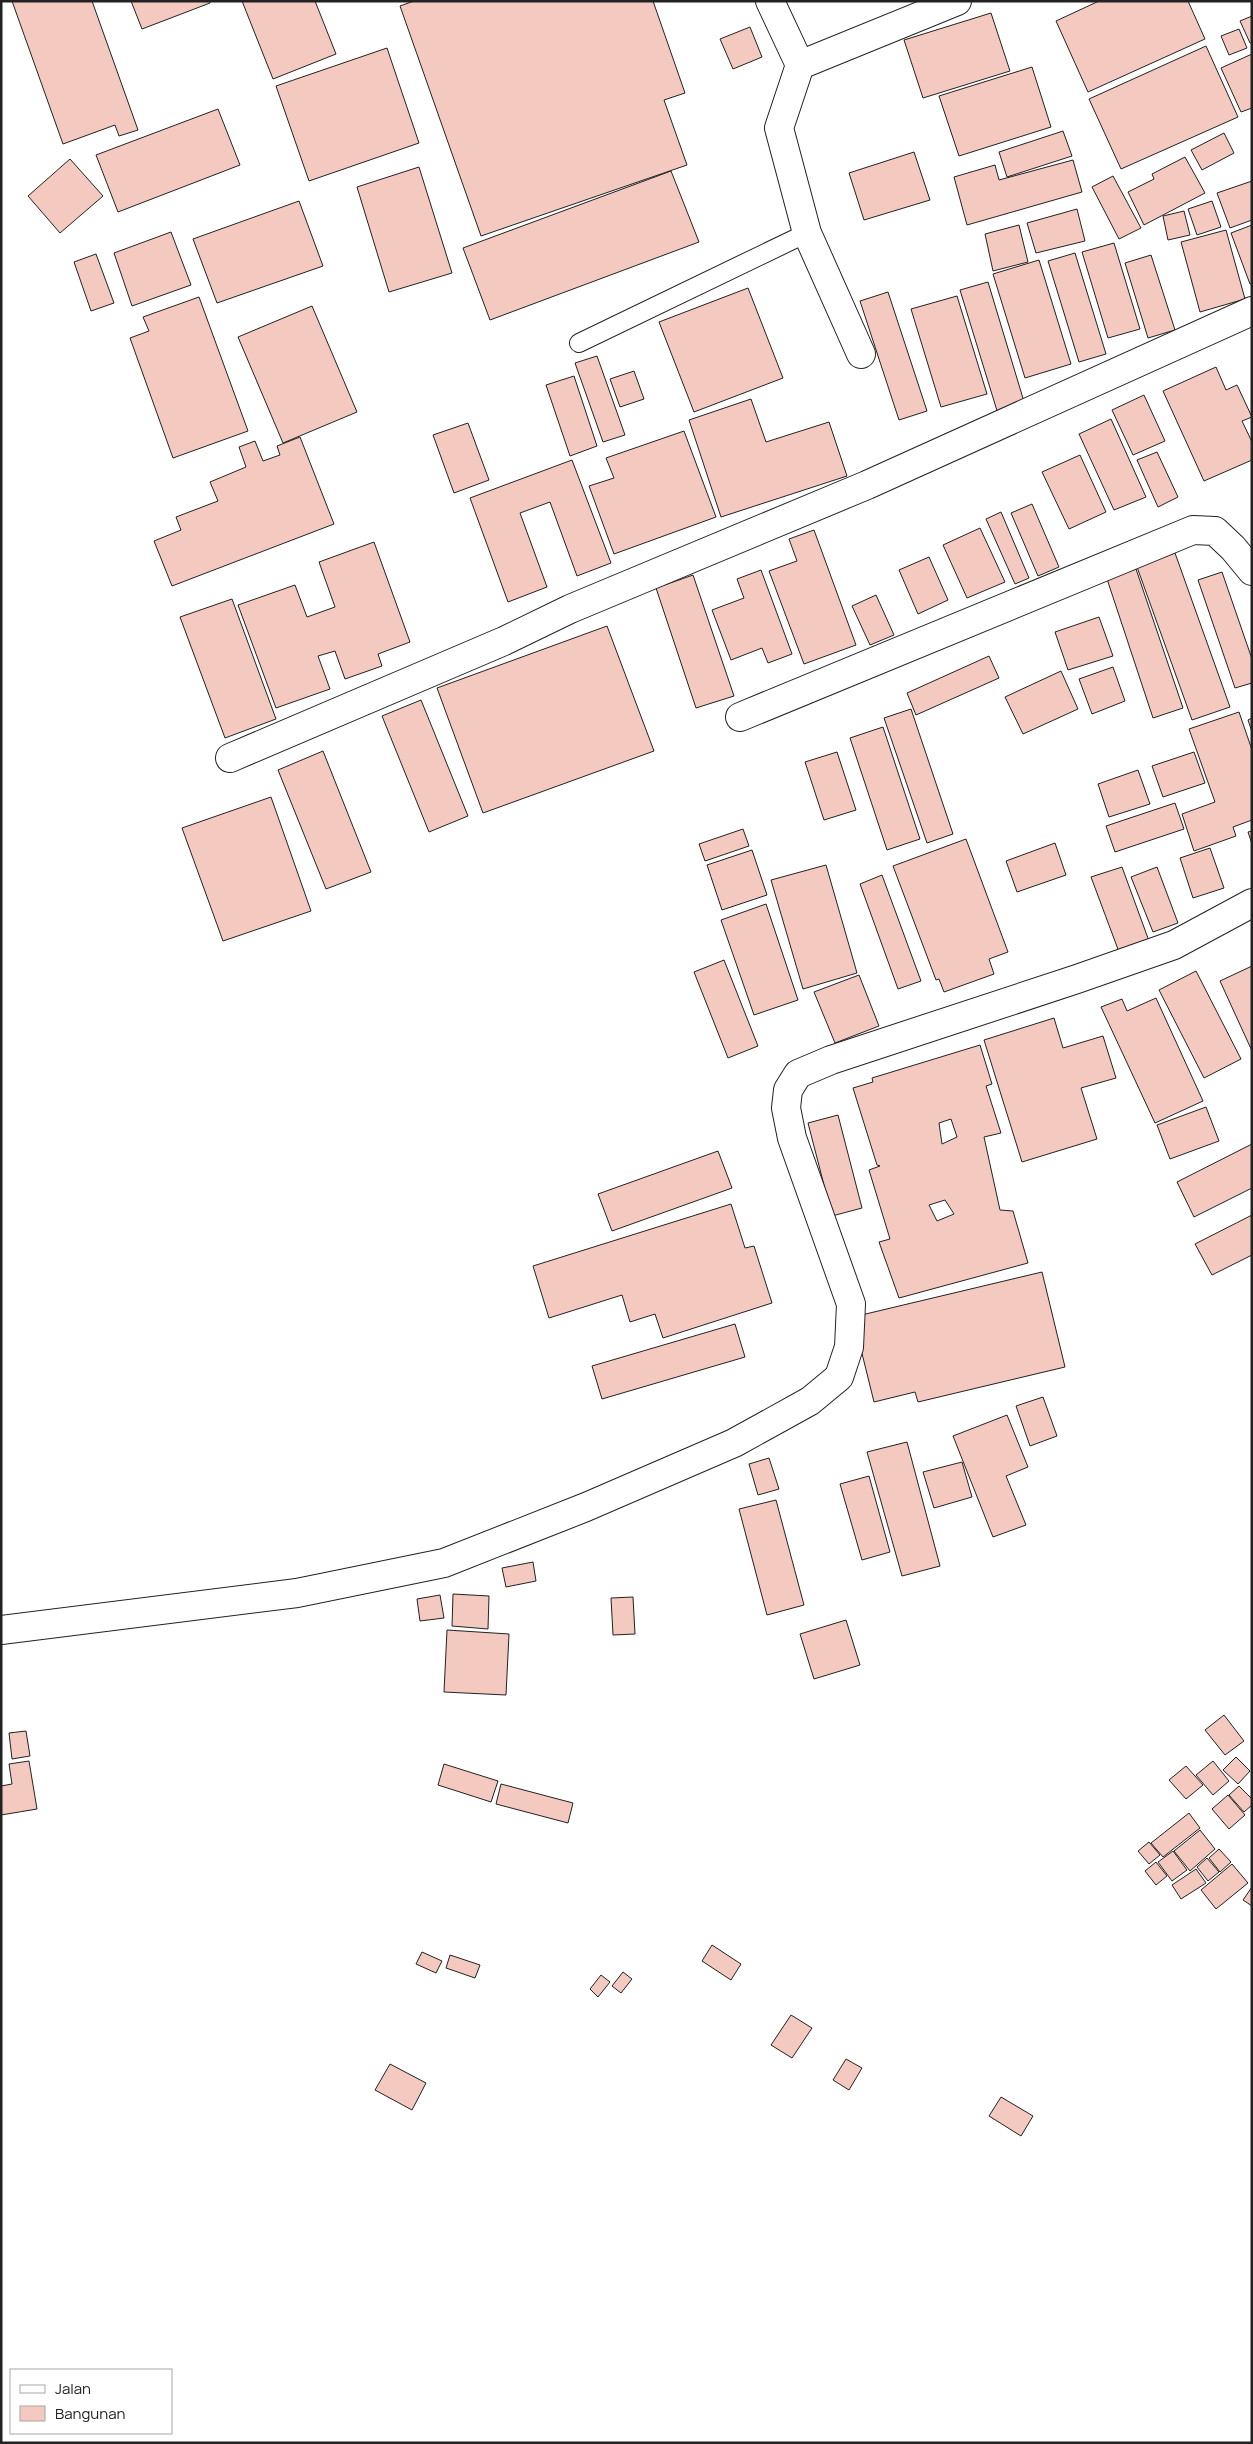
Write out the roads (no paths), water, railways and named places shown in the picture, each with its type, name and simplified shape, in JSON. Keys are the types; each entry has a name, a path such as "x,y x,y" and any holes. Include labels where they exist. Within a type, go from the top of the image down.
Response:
{"street":[{"path":"770,1 800,65 780,128 807,233 861,354"},
{"path":"800,65 957,1"},
{"path":"230,758 504,641 570,608 876,482 1252,311"},
{"path":"740,717 1193,530 1215,531 1233,548 1252,571"},
{"path":"1,1630 297,1593 444,1563 586,1508 734,1443 810,1401 839,1377 849,1347 851,1304 792,1138 786,1108 788,1090 798,1074 831,1060 1174,945 1252,903"}],"lane":[{"path":"579,342 807,233"}]}
